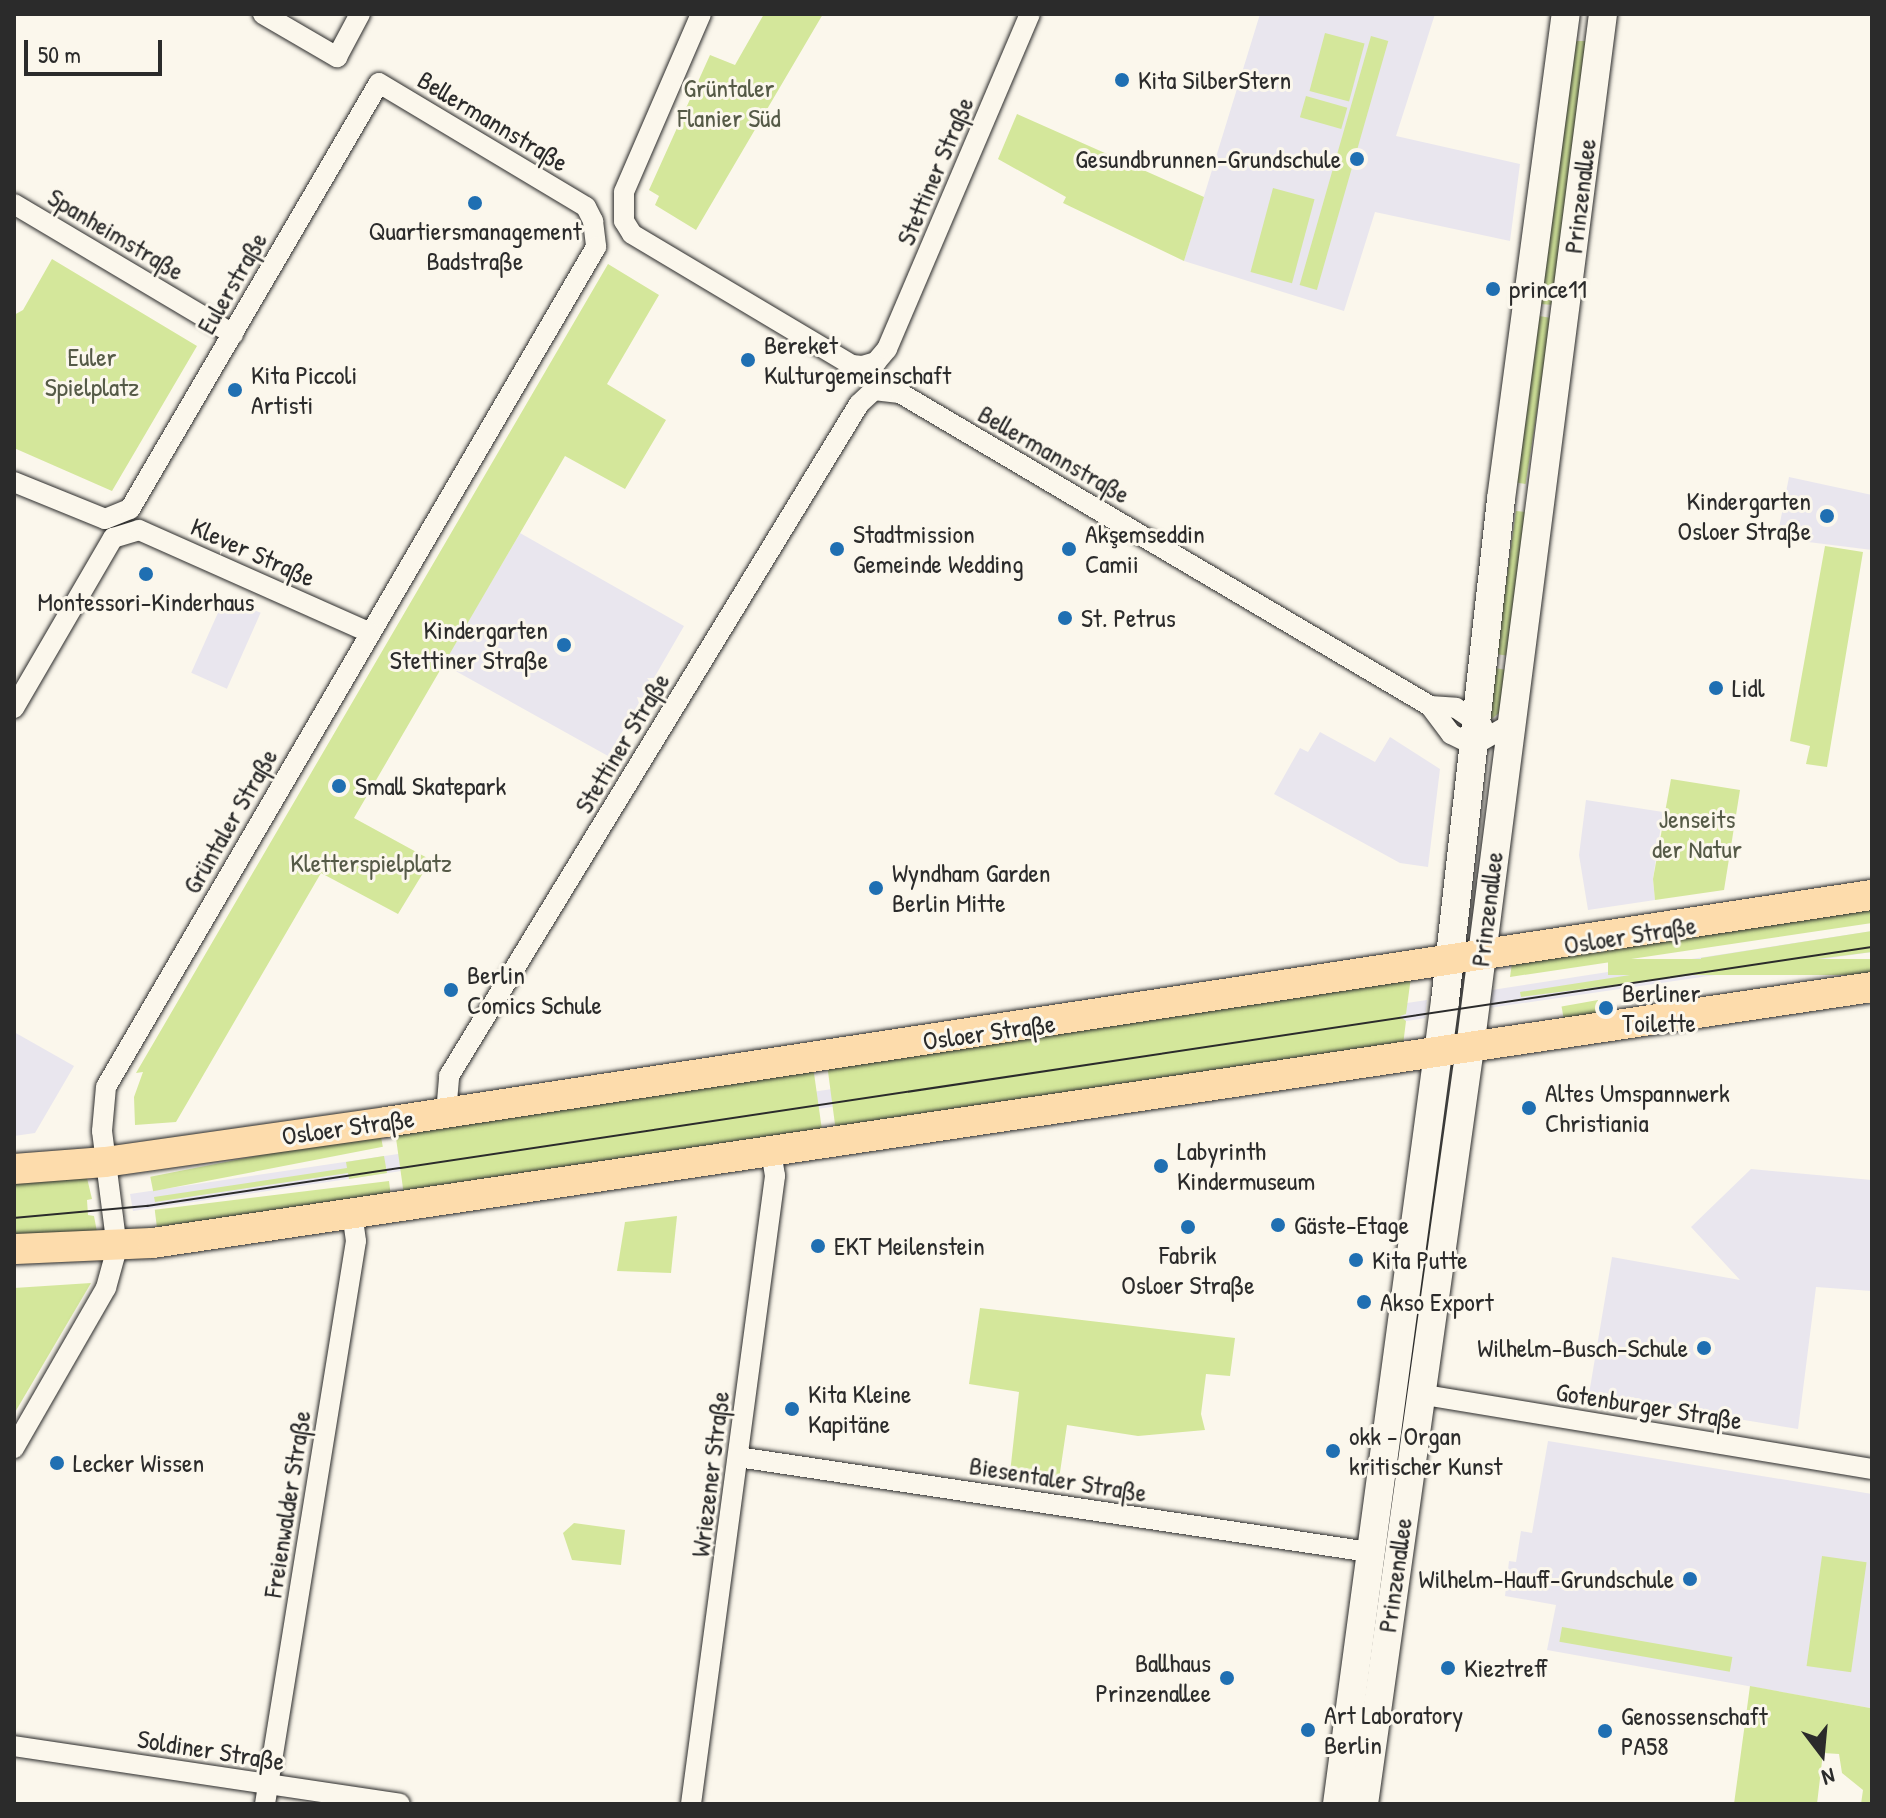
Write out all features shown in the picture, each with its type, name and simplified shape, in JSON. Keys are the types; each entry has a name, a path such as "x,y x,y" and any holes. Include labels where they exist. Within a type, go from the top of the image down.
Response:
{"main road":[{"name":"Prinzenallee","path":"1364,1804 1482,959 1501,499 1566,14"},
{"name":"Prinzenallee","path":"1337,1804 1450,963 1491,736 1603,14"},
{"name":"Osloer Straße","path":"14,1169 105,1162 446,1113 1482,959 1872,895"},
{"path":"14,1249 117,1248 1872,987"}],"street":[{"path":"263,14 337,57 360,14"},
{"name":"Stettiner Straße","path":"701,14 624,192 622,214 632,234 852,365 872,364 887,349 1030,14"},
{"name":"Bellermannstraße","path":"379,83 581,204 593,221 596,247"},
{"name":"Eulerstraße","path":"14,482 105,519 130,509 379,83"},
{"name":"Spanheimstraße","path":"14,204 233,334"},
{"name":"Grüntaler Straße","path":"14,1448 106,1288 117,1248 101,1107 106,1087 596,247"},
{"name":"Stettiner Straße","path":"446,1113 444,1083 859,404 879,389 900,393"},
{"name":"Bellermannstraße","path":"900,393 1430,706 1456,708 1491,736"},
{"name":"Klever Straße","path":"14,708 113,538 142,531 370,633"},
{"name":"Wriezener Straße","path":"691,1804 775,1176 771,1150"},
{"name":"Freienwalder Straße","path":"267,1794 356,1241 352,1213"},
{"name":"Gotenburger Straße","path":"1419,1394 1872,1469"},
{"name":"Biesentaler Straße","path":"738,1457 1369,1552"},
{"name":"Soldiner Straße","path":"14,1746 267,1794 400,1804"}],"shaded area":[{"name":"Gesundbrunnen-Grundschule","path":"1260,14 1435,14 1396,136 1520,164 1510,241 1375,212 1344,311 1184,261"},
{"name":"Kindergarten Osloer Straße","path":"1789,477 1872,495 1872,550 1777,538"},
{"name":"Kindergarten Stettiner Straße","path":"520,533 684,626 654,678 647,678 651,683 642,698 637,697 639,703 608,756 443,664"},
{"path":"225,597 261,613 227,689 191,673"},
{"path":"1320,732 1375,762 1390,737 1440,769 1428,867 1400,863 1274,794 1300,748 1308,752"},
{"path":"1586,800 1663,812 1653,879 1655,900 1588,910 1579,855"},
{"path":"1872,931 1872,952 1489,1008 1492,990"},
{"path":"1427,1000 1425,1018 1420,1019 133,1211 130,1194"},
{"path":"14,1032 74,1066 35,1133 14,1136"},
{"name":"Wilhelm-Busch-Schule","path":"1751,1169 1872,1180 1872,1291 1816,1287 1798,1429 1589,1394 1612,1257 1740,1280 1691,1227"},
{"name":"Wilhelm-Hauff-Grundschule","path":"1548,1441 1872,1494 1870,1708 1547,1650 1556,1605 1505,1596 1509,1561 1516,1562 1521,1531 1532,1533"}],"green space":[{"name":"Grüntaler Flanier Süd","path":"764,14 823,14 696,230 655,205 659,196 649,190 710,55 735,65"},
{"path":"1325,33 1365,44 1349,102 1309,91"},
{"path":"1371,36 1388,41 1317,290 1300,285"},
{"path":"1575,41 1586,41 1554,305 1540,304"},
{"path":"1306,96 1347,108 1341,129 1300,117"},
{"path":"1017,114 1204,197 1184,261 1063,203 1066,197 998,159"},
{"path":"1273,188 1315,199 1292,283 1250,272"},
{"name":"Euler Spielplatz","path":"52,259 197,346 112,491 14,448 14,315 23,310"},
{"name":"Kletterspielplatz","path":"608,264 659,295 607,384 666,420 625,489 565,456 354,818 431,860 398,914 321,873 176,1122 135,1125 134,1097 143,1072 136,1073"},
{"path":"1539,316 1552,318 1526,484 1513,482"},
{"path":"1516,511 1526,512 1509,656 1496,654"},
{"path":"1825,546 1863,552 1827,767 1806,764 1810,746 1790,741"},
{"path":"1495,668 1507,670 1499,713 1490,720"},
{"name":"Jenseits der Natur","path":"1671,779 1740,790 1724,890 1655,900 1653,879"},
{"path":"1872,907 1872,923 1510,977 1512,963"},
{"path":"1872,931 1872,952 1521,997 1520,992 1701,964 1701,958"},
{"path":"1608,959 1872,959 1872,975 1608,975"},
{"path":"1411,977 1406,1014 1400,1016 1406,1021 1403,1045 836,1132 827,1064"},
{"path":"1598,1000 1601,1017 1565,1023 1562,1006"},
{"path":"813,1066 823,1134 404,1193 394,1125"},
{"path":"380,1132 383,1147 153,1191 150,1177"},
{"path":"1434,1148 1441,1149 1414,1344 1407,1343"},
{"path":"384,1156 387,1173 349,1179 348,1173 155,1202 154,1197 347,1168 346,1162"},
{"path":"87,1178 92,1199 87,1200 88,1215 94,1216 97,1232 14,1237 14,1181"},
{"path":"389,1181 391,1198 157,1227 155,1210"},
{"path":"677,1216 671,1273 617,1271 625,1222"},
{"path":"91,1283 14,1414 14,1288"},
{"path":"980,1308 1235,1338 1230,1376 1206,1374 1201,1414 1205,1430 1138,1436 1067,1425 1059,1479 1010,1473 1019,1392 969,1384"},
{"path":"574,1523 625,1530 621,1565 572,1560 563,1533"},
{"path":"1822,1556 1867,1562 1851,1672 1807,1666"},
{"path":"1562,1627 1732,1657 1730,1672 1559,1642"},
{"path":"1750,1686 1870,1708 1872,1687 1872,1804 1861,1804 1863,1790 1842,1773 1839,1754 1823,1753 1817,1804 1734,1804"}],"tram line":[{"path":"14,1218 147,1206 1872,947"}],"place":[{"name":"Kita SilberStern","path":"1122,80"},
{"name":"Gesundbrunnen-Grundschule","path":"1357,159"},
{"name":"Quartiersmanagement Badstraße","path":"475,203"},
{"name":"prince11","path":"1493,289"},
{"name":"Bereket Kulturgemeinschaft","path":"748,360"},
{"name":"Kita Piccoli Artisti","path":"235,390"},
{"name":"Kindergarten Osloer Straße","path":"1827,516"},
{"name":"Stadtmission Gemeinde Wedding","path":"837,549"},
{"name":"Akşemseddin Camii","path":"1069,549"},
{"name":"Montessori-Kinderhaus","path":"146,574"},
{"name":"St. Petrus","path":"1065,618"},
{"name":"Kindergarten Stettiner Straße","path":"564,645"},
{"name":"Lidl","path":"1716,688"},
{"name":"Small Skatepark","path":"339,786"},
{"name":"Wyndham Garden Berlin Mitte","path":"876,888"},
{"name":"Berlin Comics Schule","path":"451,990"},
{"name":"Berliner Toilette","path":"1606,1008"},
{"name":"Altes Umspannwerk Christiania","path":"1529,1108"},
{"name":"Labyrinth Kindermuseum","path":"1161,1166"},
{"name":"Gäste-Etage","path":"1278,1225"},
{"name":"Fabrik Osloer Straße","path":"1188,1227"},
{"name":"EKT Meilenstein","path":"818,1246"},
{"name":"Kita Putte","path":"1356,1260"},
{"name":"Akso Export","path":"1364,1302"},
{"name":"Wilhelm-Busch-Schule","path":"1704,1348"},
{"name":"Kita Kleine Kapitäne","path":"792,1409"},
{"name":"okk - Organ kritischer Kunst","path":"1333,1451"},
{"name":"Lecker Wissen","path":"57,1463"},
{"name":"Wilhelm-Hauff-Grundschule","path":"1690,1579"},
{"name":"Kieztreff","path":"1448,1668"},
{"name":"Ballhaus Prinzenallee","path":"1227,1678"},
{"name":"Art Laboratory Berlin","path":"1308,1730"},
{"name":"Genossenschaft PA58","path":"1605,1731"}]}
